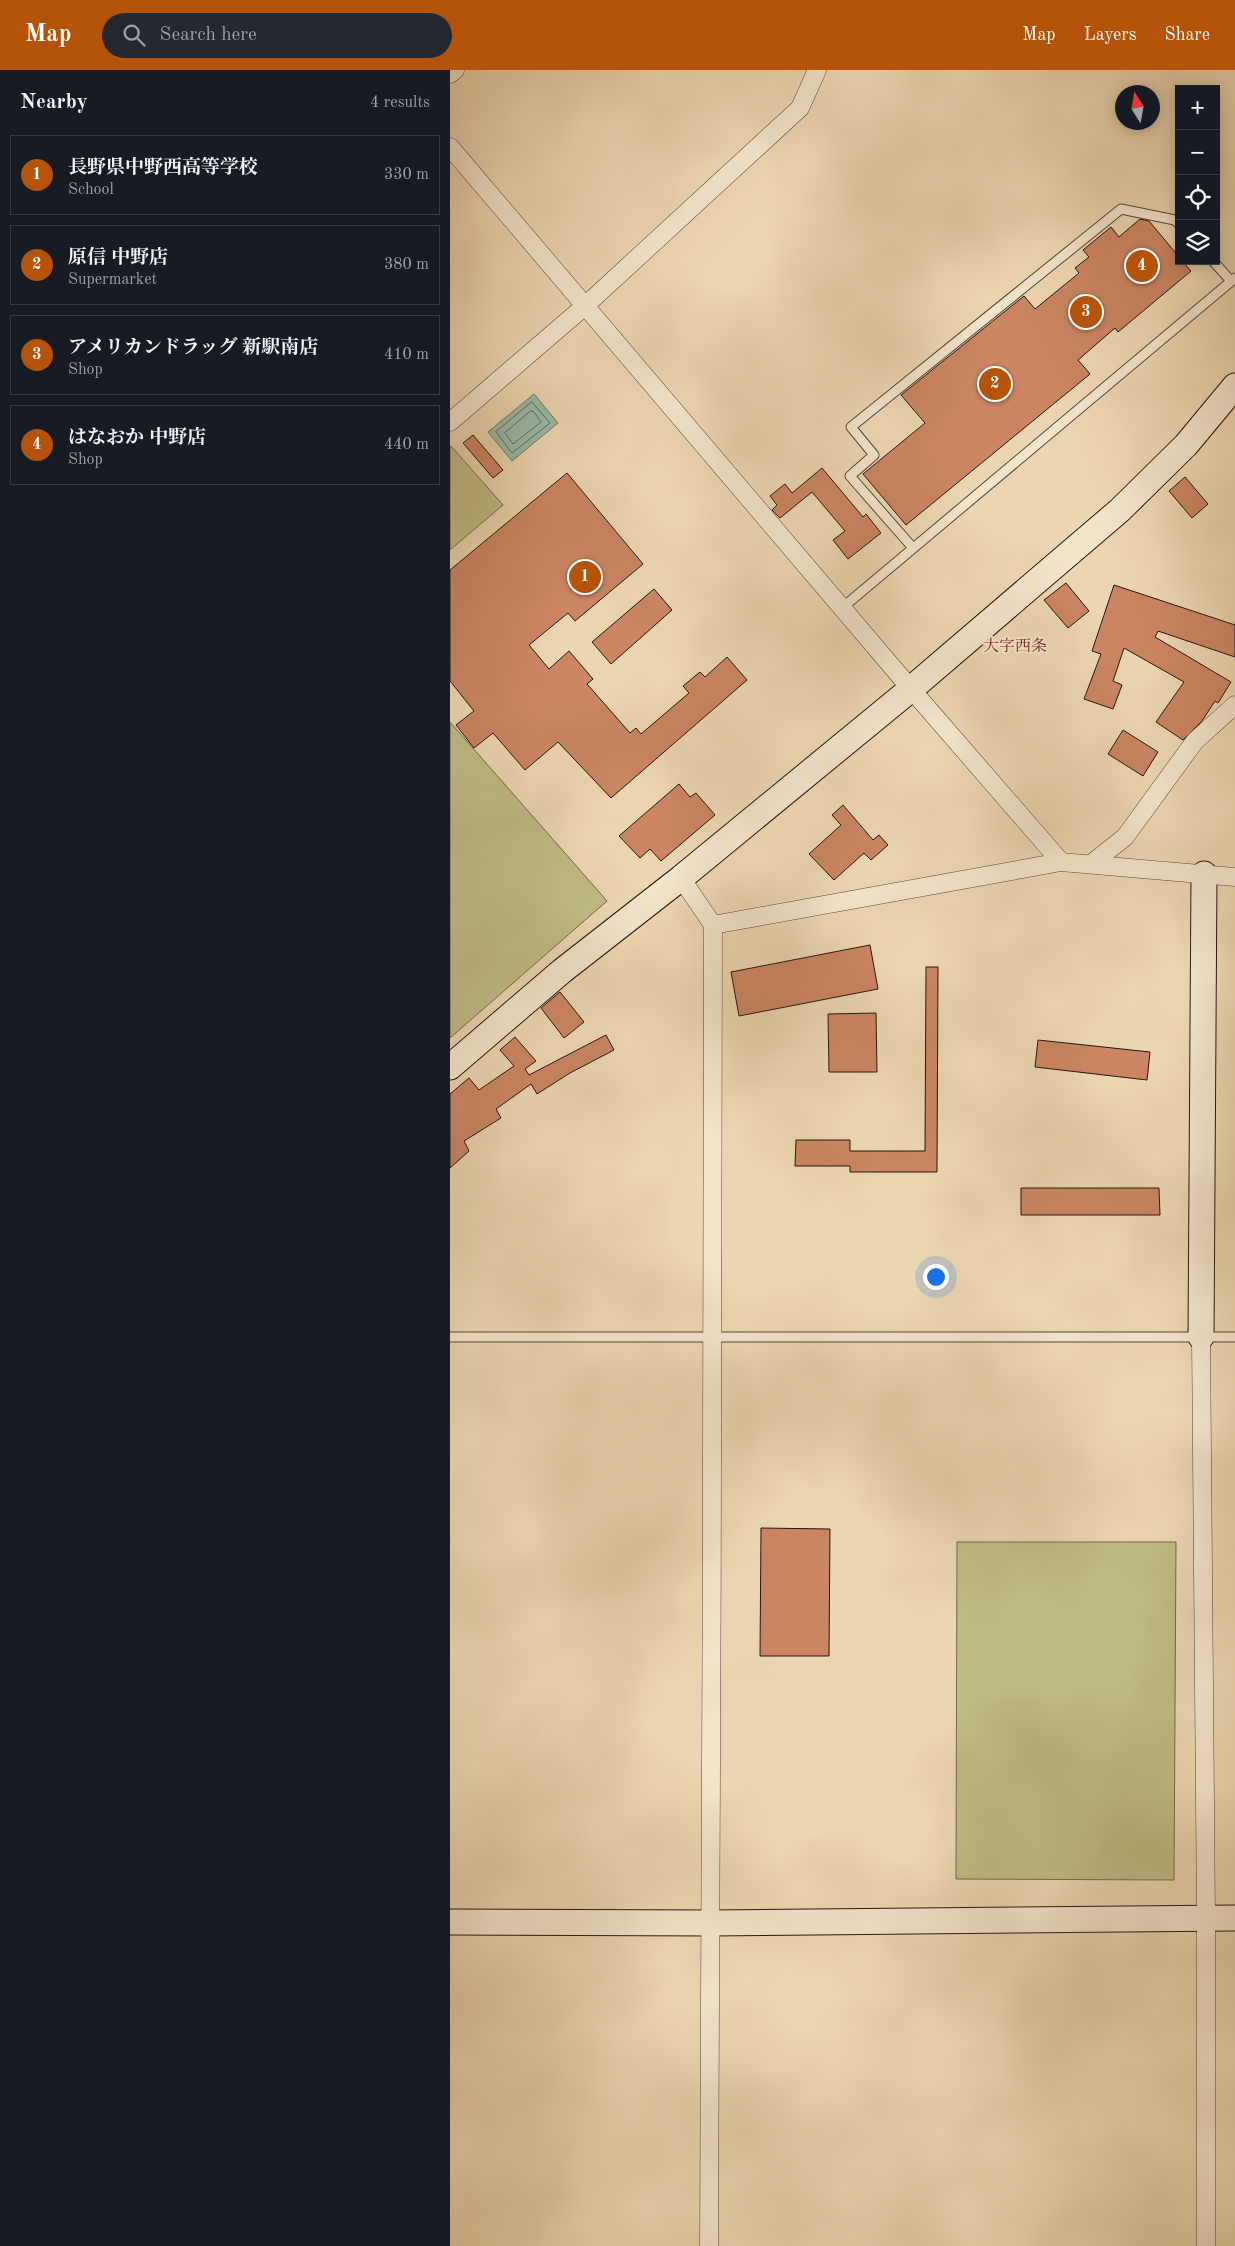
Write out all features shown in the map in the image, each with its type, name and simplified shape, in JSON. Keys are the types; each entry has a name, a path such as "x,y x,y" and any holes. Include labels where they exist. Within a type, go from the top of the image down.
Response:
{"street":[{"path":"450,74 455,70"},
{"path":"450,422 586,305 800,108 817,70"},
{"path":"450,147 911,689 1061,862"},
{"path":"450,1067 562,971 681,878 911,689 1120,510 1186,445 1235,386"},
{"path":"1091,864 1125,838 1195,741 1235,705"},
{"path":"714,925 1061,862 1235,876"},
{"path":"1204,874 1201,1338 1206,1918 1206,2246"},
{"path":"681,878 714,925 711,1337 712,1923 709,2246"},
{"path":"450,1922 712,1923 1235,1918"}],"lane":[{"path":"913,548 850,476 874,455 851,427 1121,209 1175,220"},
{"path":"842,608 1233,279 1217,265"},
{"path":"450,1337 1235,1337"}],"shaded area":[{"path":"450,447 503,505 450,550"},
{"path":"450,722 607,901 450,1038"},
{"path":"957,1542 1176,1542 1174,1880 956,1879"}],"water":[{"path":"534,394 558,423 512,461 488,432"}],"building":[{"path":"1140,219 1149,221 1175,252 1175,265 1186,265 1191,271 1118,332 1115,328 1078,360 1090,374 906,525 863,474 925,423 901,395 1024,296 1035,309 1079,273 1075,268 1089,257 1083,250 1111,227 1119,237"},
{"path":"473,435 503,470 493,478 463,443"},
{"path":"822,468 863,517 866,514 881,533 848,559 833,540 845,531 812,492 780,518 772,510 777,505 770,496 785,484 792,493"},
{"path":"567,473 643,564 575,621 568,613 529,645 549,669 569,651 593,679 587,684 630,733 636,728 641,734 689,693 683,686 700,672 705,677 727,657 747,680 611,798 558,742 525,770 493,733 474,748 456,725 474,711 450,681 450,570"},
{"path":"1185,477 1208,504 1192,518 1169,491"},
{"path":"1066,583 1089,611 1068,628 1044,600"},
{"path":"1114,585 1235,625 1235,657 1158,631 1155,637 1231,682 1218,703 1215,701 1202,721 1183,740 1156,722 1184,682 1124,648 1113,681 1122,685 1113,709 1084,699 1101,654 1092,651"},
{"path":"654,589 672,610 611,664 592,642"},
{"path":"1123,730 1158,752 1143,776 1108,754"},
{"path":"679,784 690,797 696,793 715,815 661,861 650,849 640,858 619,836"},
{"path":"843,805 873,840 879,835 888,845 871,860 864,853 834,880 809,854 841,825 832,815"},
{"path":"870,945 878,989 739,1016 731,972"},
{"path":"926,967 938,967 937,1172 850,1172 850,1166 795,1166 796,1140 850,1140 850,1151 925,1151"},
{"path":"560,992 584,1022 564,1038 541,1008"},
{"path":"876,1013 877,1072 829,1072 828,1014"},
{"path":"606,1035 614,1050 570,1073 537,1094 531,1084 496,1109 501,1118 464,1141 469,1151 450,1168 450,1094 469,1078 479,1090 514,1066 500,1050 515,1037 536,1061 525,1069 529,1075"},
{"path":"1038,1040 1150,1052 1147,1080 1035,1067"},
{"path":"1021,1188 1159,1188 1160,1215 1021,1215"},
{"path":"761,1528 830,1529 829,1656 760,1656"}],"place":[{"name":"はなおか 中野店","path":"1142,266"},
{"name":"アメリカンドラッグ 新駅南店","path":"1086,312"},
{"name":"原信 中野店","path":"995,384"},
{"name":"長野県中野西高等学校","path":"585,577"}],"district":[{"name":"大字西条","path":"1015,647"}]}
